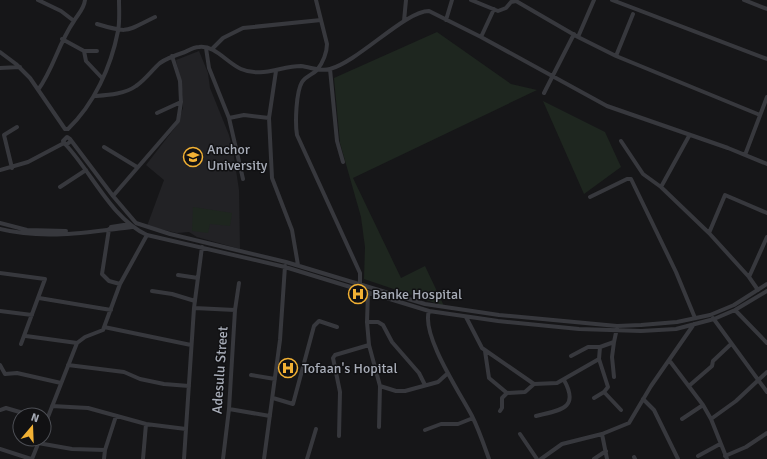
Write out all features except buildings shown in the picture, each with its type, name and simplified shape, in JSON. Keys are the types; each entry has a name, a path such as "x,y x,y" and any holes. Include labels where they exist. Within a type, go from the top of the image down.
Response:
{"street":[{"path":"38,0 46,1 74,21"},
{"path":"38,90 49,74 62,39 84,7 85,0"},
{"path":"66,130 95,96 111,56 118,30 119,0"},
{"path":"316,0 327,50 317,70 307,77 300,86 296,119 297,135 360,273 360,285"},
{"path":"404,21 406,0"},
{"path":"446,20 452,0"},
{"path":"471,0 494,9 503,10 511,2 516,1 578,37 616,56 760,115"},
{"path":"578,37 594,0"},
{"path":"612,0 767,60"},
{"path":"744,0 767,9"},
{"path":"481,37 494,9"},
{"path":"95,96 113,94 134,87 161,63 172,56 199,46 212,49 242,69 252,72 276,71 300,66 317,70 330,69 374,44 404,21 426,11 481,37 607,106 767,164"},
{"path":"616,56 633,14"},
{"path":"97,24 118,30 130,30 155,17"},
{"path":"212,49 223,38 243,28 321,20"},
{"path":"544,93 574,34"},
{"path":"62,39 84,52 97,51"},
{"path":"206,48 210,74 229,118 243,180"},
{"path":"84,52 86,61 102,78"},
{"path":"1,54 20,67 30,78 66,130 67,137 136,224 146,228 298,265 425,304 457,310 617,328 662,330 714,320 735,310 767,291"},
{"path":"113,196 176,123 181,102 180,82 172,56"},
{"path":"0,68 20,67"},
{"path":"330,69 337,142 343,162"},
{"path":"276,71 269,118 272,178 292,230 298,265"},
{"path":"745,155 767,97"},
{"path":"157,113 181,102"},
{"path":"229,118 244,115 269,118"},
{"path":"12,168 4,135 17,127"},
{"path":"661,187 689,136"},
{"path":"67,137 63,139 65,144 109,200 131,226 147,235 285,267 429,311 466,317 579,329 617,328 662,323 710,315 734,305 767,284"},
{"path":"0,170 12,168 28,162 71,141"},
{"path":"621,141 643,174 661,187 709,234 749,277 758,290"},
{"path":"104,147 138,167"},
{"path":"60,187 86,170"},
{"path":"590,197 626,179 631,179 676,272 695,318"},
{"path":"709,234 725,195 767,213"},
{"path":"0,224 13,228 44,232 131,226"},
{"path":"0,229 21,234 45,236 131,226"},
{"path":"109,229 102,274 109,280 120,284"},
{"path":"147,235 120,284 102,331 85,337 77,343 52,406 88,408 146,424 186,429"},
{"path":"749,277 767,237"},
{"path":"184,459 194,308 202,247"},
{"path":"264,459 280,340 286,262"},
{"path":"0,273 43,277 45,281 26,336 21,344"},
{"path":"178,275 198,278"},
{"name":"Adesulu Street","path":"223,459 230,409 239,283"},
{"path":"152,291 172,294 195,301"},
{"path":"368,292 367,322 369,345 380,386 379,426"},
{"path":"39,298 111,310"},
{"path":"194,308 236,310"},
{"path":"735,310 766,340"},
{"path":"0,311 32,315"},
{"path":"429,311 427,317 434,343 448,373 473,418 488,459"},
{"path":"710,315 759,379 767,392"},
{"path":"466,317 478,344 485,351 534,384 551,384 564,380 599,359"},
{"path":"273,398 293,404 314,326 319,321 337,326"},
{"path":"367,322 378,322 382,325 392,342 419,373 425,385"},
{"path":"541,459 557,446 587,436 602,434 629,423 643,399 694,324"},
{"path":"104,327 191,345"},
{"path":"614,377 612,357 617,328"},
{"path":"26,336 77,343"},
{"path":"571,356 588,348 600,347 614,342"},
{"path":"690,385 712,366 713,361 731,344"},
{"path":"338,436 340,392 333,358 335,355 369,345"},
{"path":"594,398 604,392 608,387 599,359 600,347"},
{"path":"485,351 489,378 507,393"},
{"path":"669,360 690,385 703,405 711,419 726,457 746,447 767,433"},
{"path":"0,365 5,374 17,373 61,383"},
{"path":"68,365 124,372 140,379 164,384 188,386"},
{"path":"711,419 736,401 767,372"},
{"path":"380,386 396,391 405,391 438,382 448,373"},
{"path":"251,375 275,379"},
{"path":"536,416 563,409 568,405 571,399 569,390 564,380"},
{"path":"500,412 502,408 502,398 507,393 525,392 534,384"},
{"path":"604,392 621,410"},
{"path":"643,399 654,410 678,459"},
{"path":"682,419 703,405"},
{"path":"0,410 6,408 12,410"},
{"path":"230,409 270,416"},
{"path":"104,459 105,450 116,416"},
{"path":"425,430 441,424 458,424 473,418"},
{"path":"143,459 146,424"},
{"path":"307,459 316,429"},
{"path":"520,434 537,459"},
{"path":"602,434 607,459"},
{"path":"52,444 72,449 105,450"},
{"path":"698,456 720,444"},
{"path":"0,449 31,459 36,447"},
{"path":"594,459 606,451"}],"shaded area":[{"path":"437,32 511,84 537,90 353,178 401,278 425,266 444,306 364,279 365,247 361,217 340,143 334,78"},
{"name":"Anchor University","path":"199,51 208,73 210,88 229,135 233,150 239,190 240,249 197,237 189,232 177,233 147,226 164,180 146,165 177,125 183,108 183,95 176,60"},
{"path":"543,101 605,132 621,167 584,194"},
{"path":"193,207 232,213 230,226 210,224 208,233 192,231"}],"place":[{"name":"Anchor University","path":"193,157"},
{"name":"Banke Hospital","path":"358,294"},
{"name":"Tofaan's Hopital","path":"288,368"}]}
